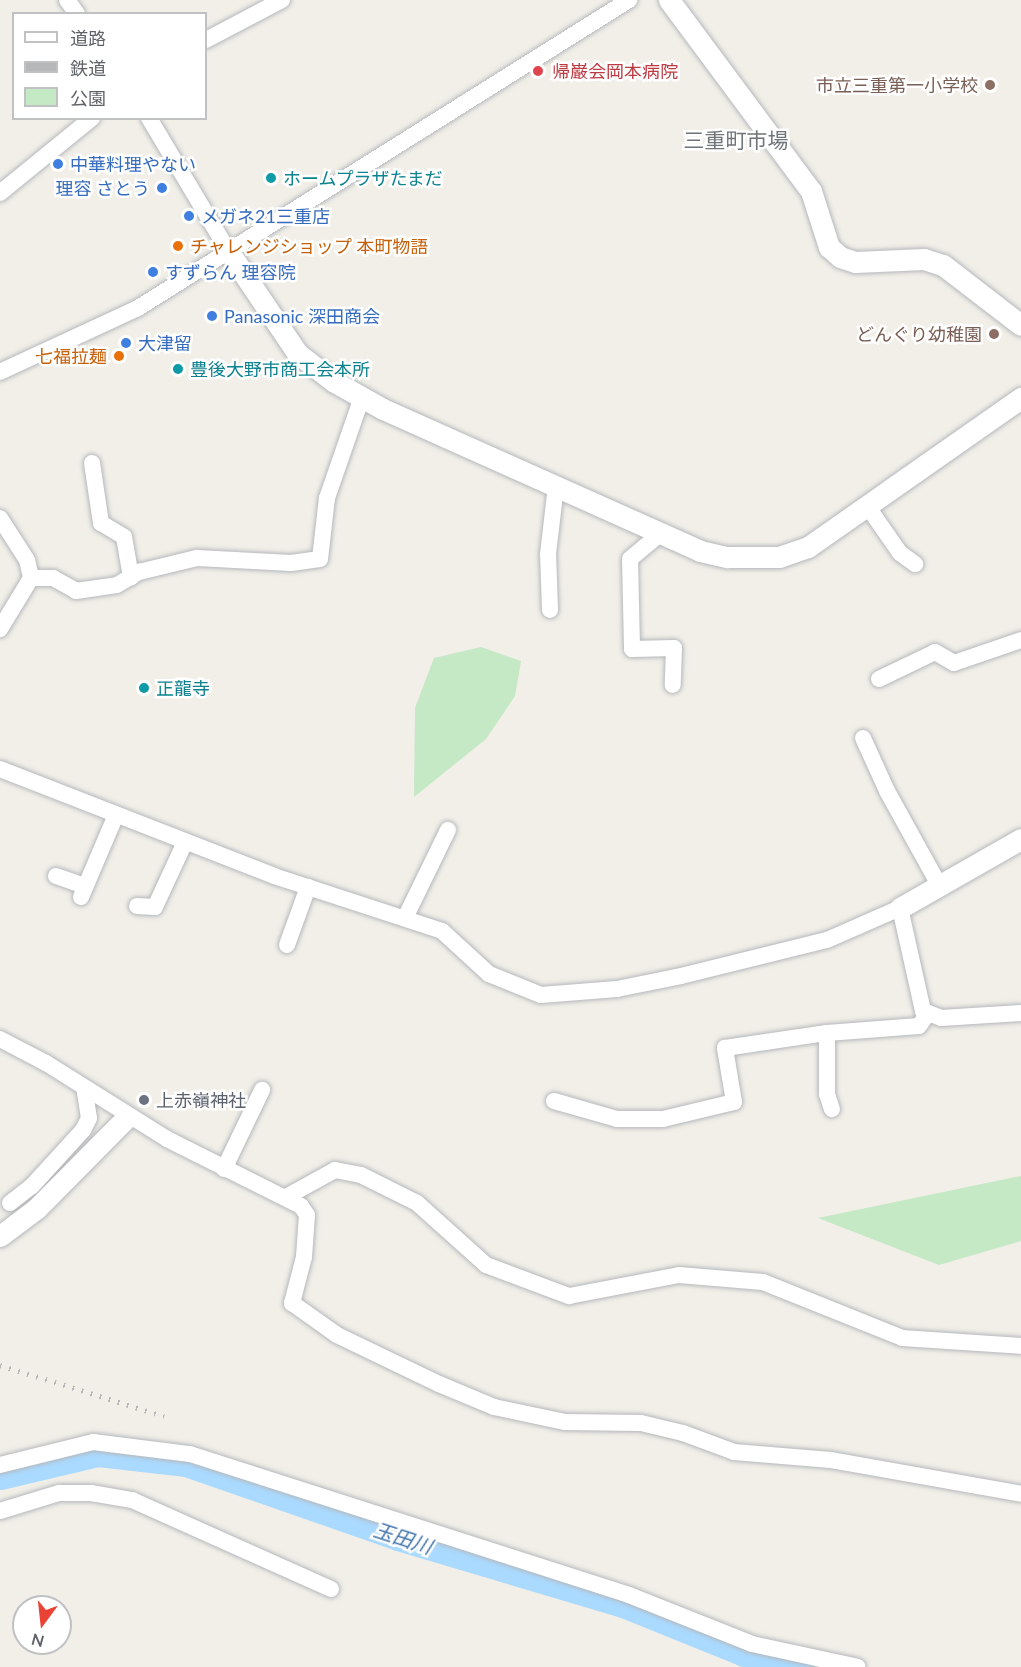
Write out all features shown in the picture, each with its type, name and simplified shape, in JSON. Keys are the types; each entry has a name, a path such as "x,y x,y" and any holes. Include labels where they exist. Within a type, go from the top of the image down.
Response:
{"street":[{"path":"207,39 282,0"},
{"path":"0,372 138,309 629,0"},
{"path":"669,0 811,191 829,247 840,258 855,262 924,259 943,264 1021,325"},
{"path":"0,193 90,120"},
{"path":"150,120 229,252 307,365 362,397 700,551 727,557 779,557 808,547 1021,398"},
{"path":"31,578 53,578 76,591 117,585 131,577 198,558 291,563 320,559 327,498 362,397"},
{"path":"92,463 101,523 124,537 131,577"},
{"path":"550,610 548,554 556,486"},
{"path":"868,507 900,553 915,564"},
{"path":"0,518 27,560 31,578 1,627"},
{"path":"661,533 630,559 632,649 674,648 673,685"},
{"path":"879,679 935,652 954,663 1021,640"},
{"path":"863,738 887,791 939,885"},
{"path":"0,769 185,842 308,887 442,931 489,974 541,995 617,989 681,976 827,939 900,908 1021,839"},
{"path":"56,876 83,892 116,815"},
{"path":"405,918 448,830"},
{"path":"137,906 155,907 185,842"},
{"path":"287,945 308,887"},
{"path":"900,908 923,1011 940,1018 1021,1013"},
{"path":"554,1101 616,1119 663,1119 723,1105 734,1102 725,1048 827,1034 919,1026 928,1013"},
{"path":"827,1034 827,1094 832,1109"},
{"path":"0,1039 84,1088 127,1117 224,1169 286,1197 308,1215 304,1257 292,1303 337,1335 494,1407 565,1422 641,1423 683,1433 734,1452 831,1460 1021,1494"},
{"path":"10,1203 33,1186 83,1130 89,1118 84,1088"},
{"path":"224,1169 262,1090"},
{"path":"0,1236 37,1208 127,1117"},
{"path":"286,1197 335,1170 361,1175 417,1203 486,1265 569,1296 679,1275 763,1282 902,1338 1021,1346"},
{"path":"0,1465 93,1442 190,1454 629,1595 752,1644 858,1667"},
{"path":"0,1511 59,1492 91,1493 132,1500 331,1589"}],"green space":[{"path":"481,647 521,661 515,696 486,739 414,797 415,708 434,658"},
{"path":"1021,1176 1021,1241 939,1265 818,1218"}],"waterway":[{"name":"玉田川","path":"0,1476 98,1453 186,1463 398,1537 623,1604 744,1653 801,1667"}],"railway":[{"path":"0,1365 164,1416"}],"place":[{"name":"帰巌会岡本病院","path":"538,71"},
{"name":"市立三重第一小学校","path":"990,85"},
{"name":"中華料理やない","path":"58,164"},
{"name":"ホームプラザたまだ","path":"271,178"},
{"name":"理容 さとう","path":"162,188"},
{"name":"メガネ21三重店","path":"189,216"},
{"name":"チャレンジショップ 本町物語","path":"178,246"},
{"name":"すずらん 理容院","path":"153,272"},
{"name":"Panasonic 深田商会","path":"212,316"},
{"name":"どんぐり幼稚園","path":"994,334"},
{"name":"大津留","path":"126,343"},
{"name":"七福拉麺","path":"119,356"},
{"name":"豊後大野市商工会本所","path":"178,369"},
{"name":"正龍寺","path":"144,688"},
{"name":"上赤嶺神社","path":"144,1100"}],"district":[{"name":"三重町市場","path":"736,140"}]}
